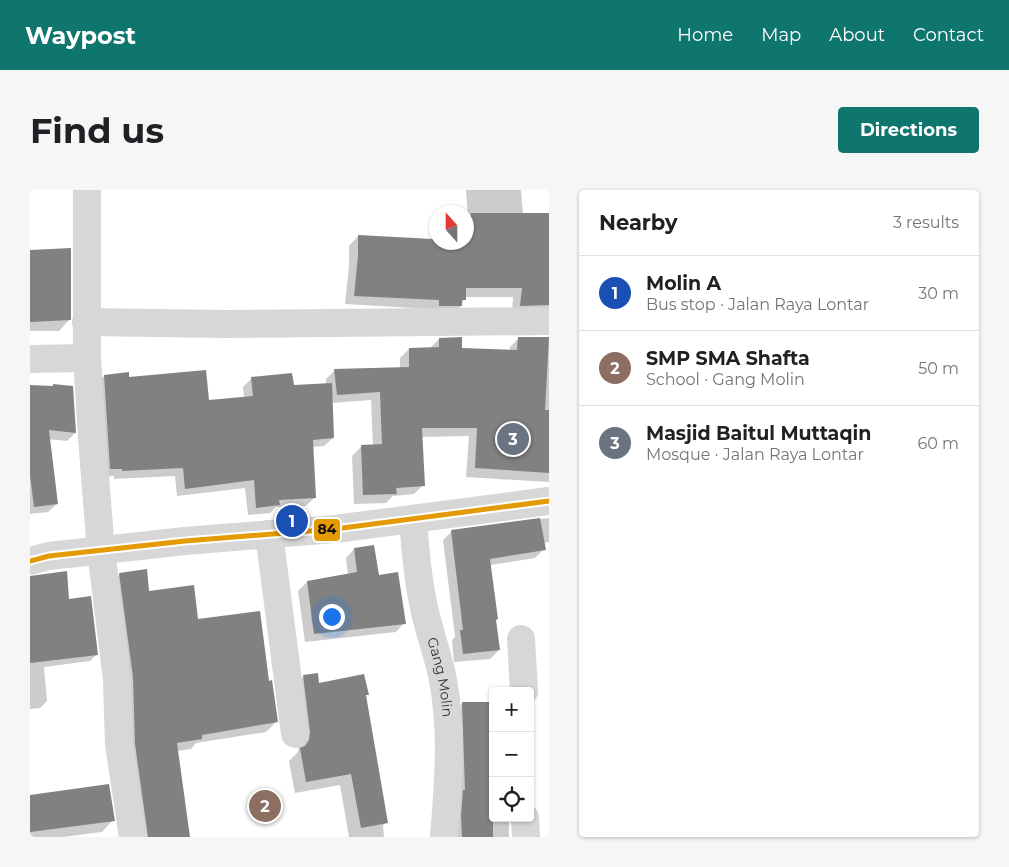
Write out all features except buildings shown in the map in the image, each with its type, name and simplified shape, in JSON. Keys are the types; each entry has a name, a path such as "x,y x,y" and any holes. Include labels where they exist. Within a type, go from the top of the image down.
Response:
{"street":[{"path":"86,190 87,358 100,551 117,678 119,745 133,837"},
{"path":"86,322 226,324 549,321"},
{"path":"30,359 87,358"},
{"path":"30,561 49,556 185,541 335,529 549,501"},
{"name":"Gang Molin","path":"413,519 416,564 423,604 443,680 448,716 449,761 444,837"},
{"path":"269,534 295,734"},
{"path":"521,639 524,687"},
{"path":"526,822 526,837"}],"transit line":[{"name":"84","path":"30,561 49,556 185,541 335,529 549,501"}],"place":[{"name":"Masjid Baitul Muttaqin","path":"513,439"},
{"name":"Molin A","path":"292,521"},
{"name":"SMP SMA Shafta","path":"265,806"}]}
